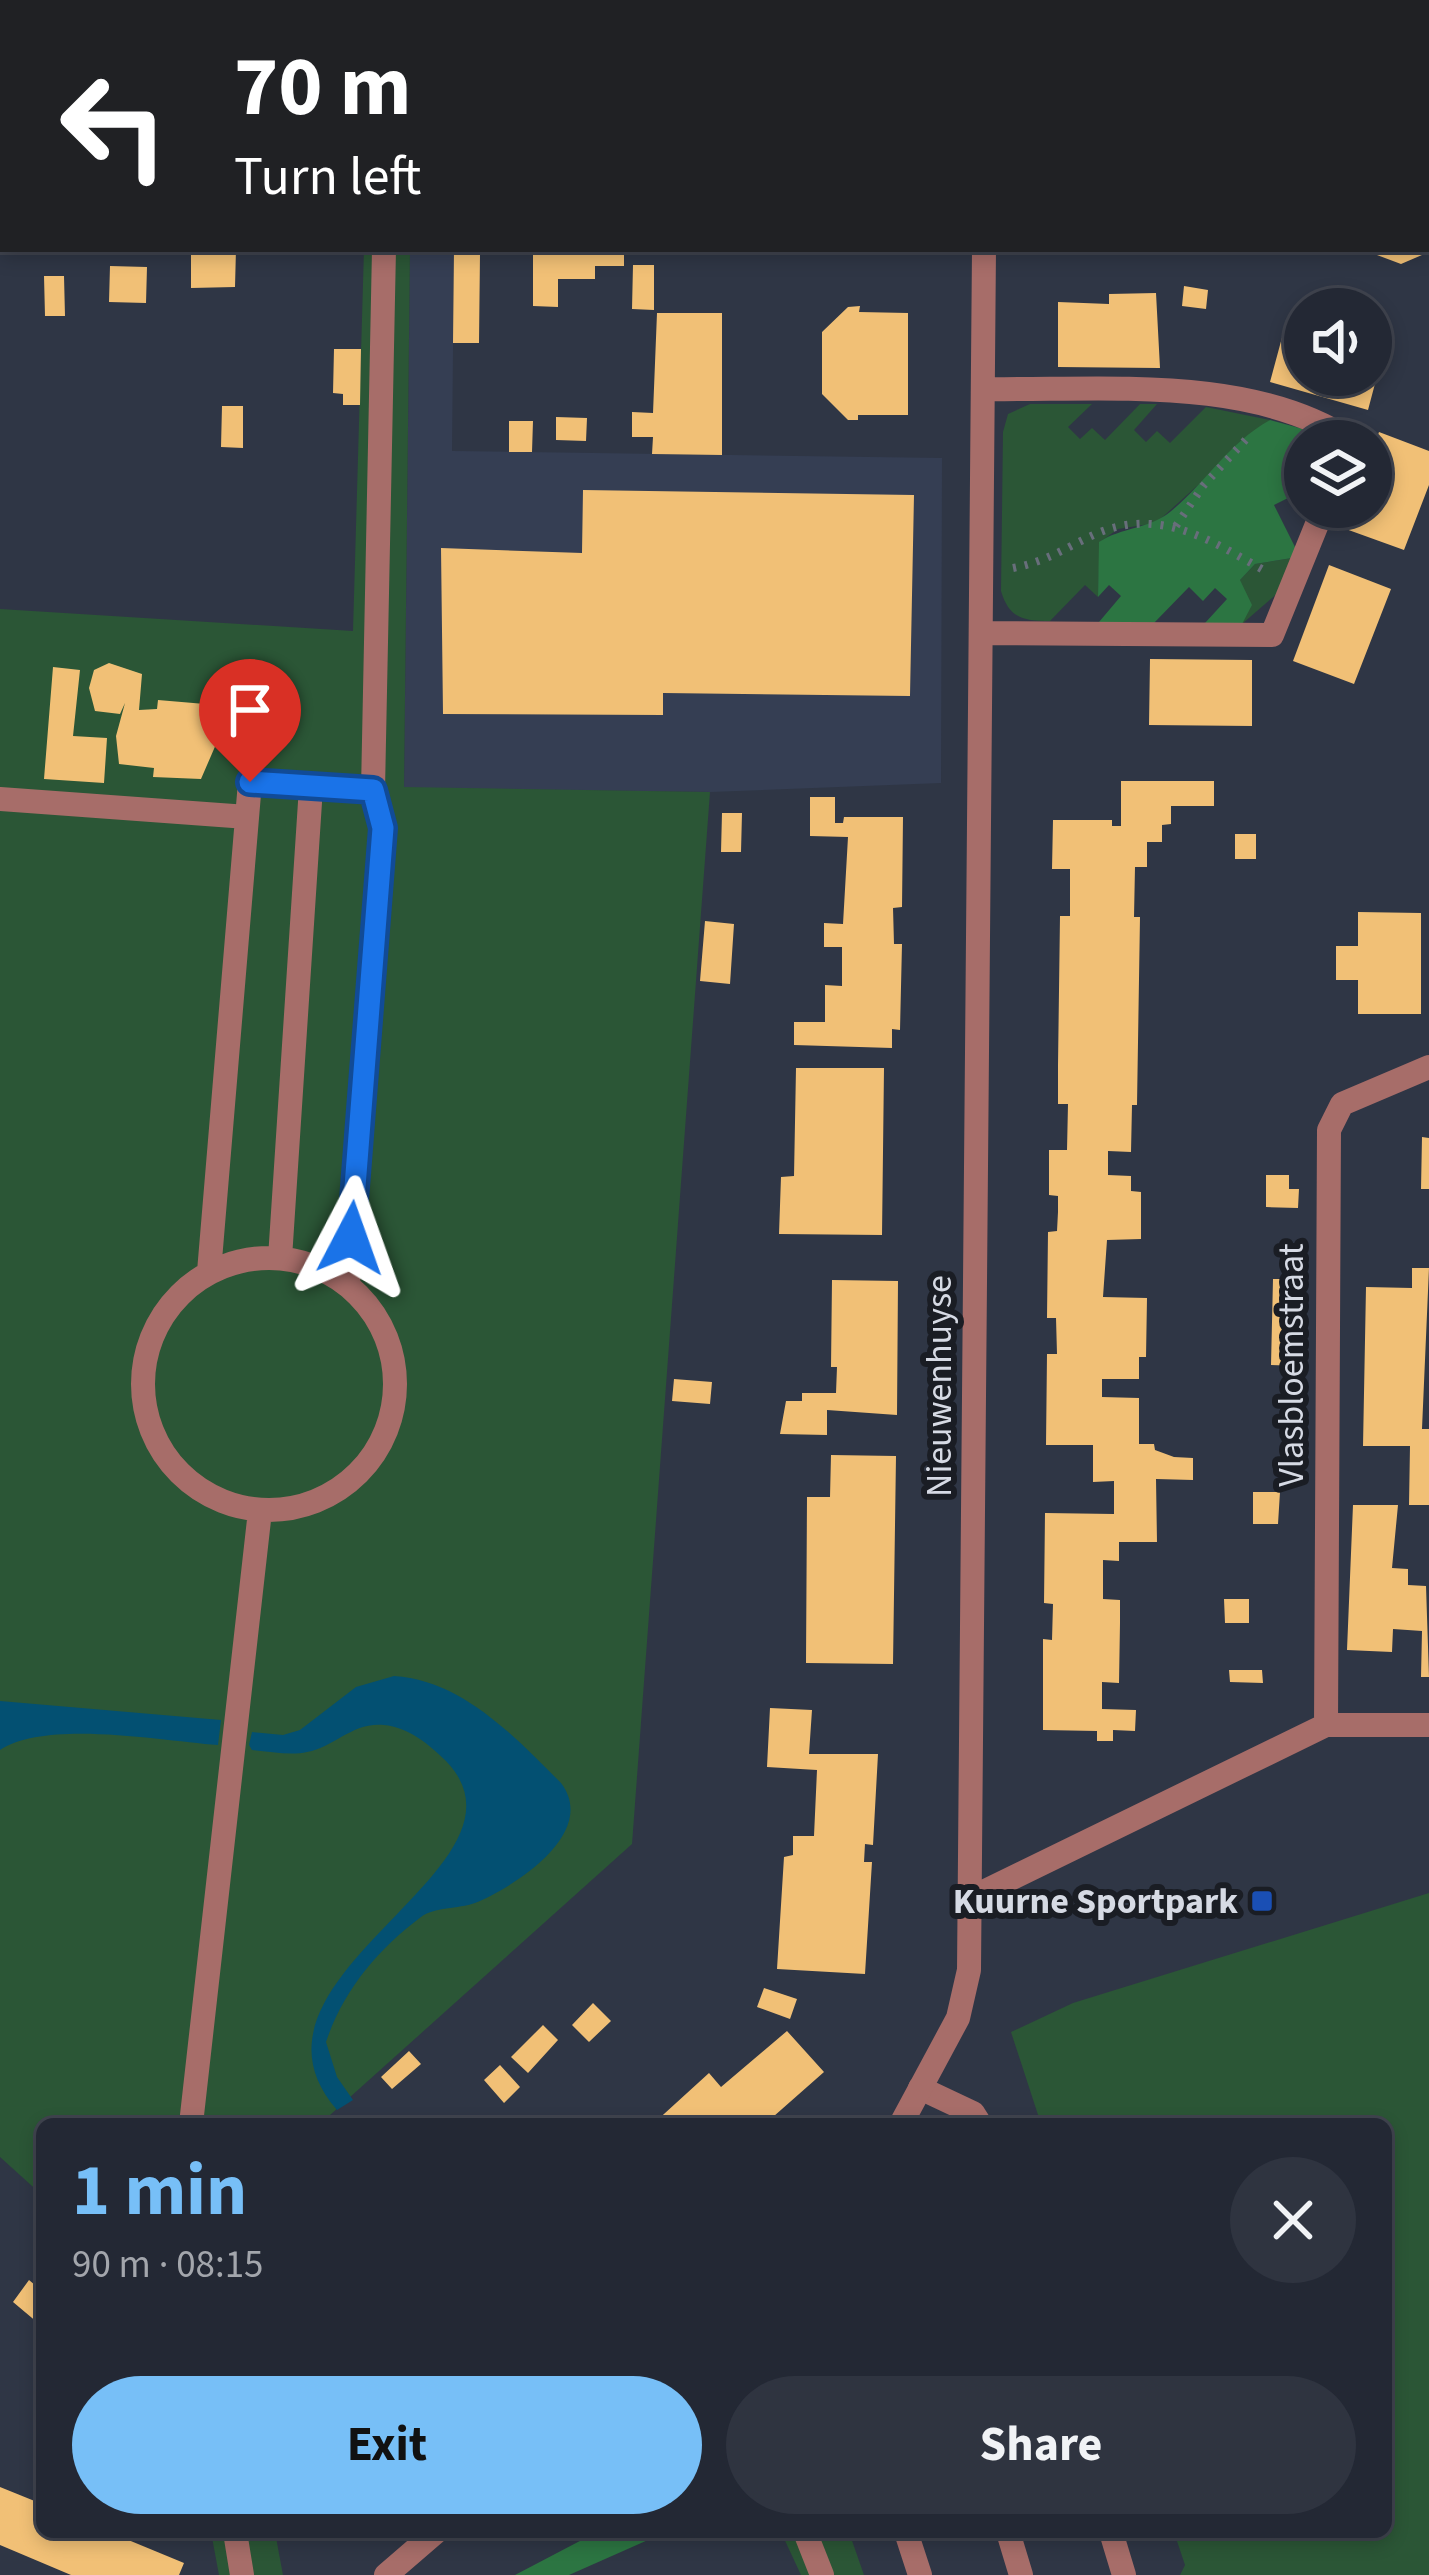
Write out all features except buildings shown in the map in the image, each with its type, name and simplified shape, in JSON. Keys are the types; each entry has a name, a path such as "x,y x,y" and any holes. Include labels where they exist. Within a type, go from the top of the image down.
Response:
{"street":[{"path":"348,1284 383,828 373,790 384,252"},
{"name":"Nieuwenhuyse","path":"904,2118 958,2018 969,1970 985,252"},
{"path":"983,389 1203,394 1312,420"},
{"path":"981,633 1272,635 1315,528"},
{"path":"209,1271 250,782 373,790"},
{"path":"280,1258 311,787"},
{"path":"0,799 247,817"},
{"name":"Vlasbloemstraat","path":"1326,1725 1329,1130 1342,1104 1429,1067"},
{"path":"249,1259 311,1264 348,1284 376,1316 392,1354 395,1395 385,1435 362,1471 329,1496 290,1509 228,1504 191,1484 163,1453 146,1415 143,1373 154,1333 177,1298 209,1271 249,1259"},
{"path":"191,2118 260,1510"},
{"path":"970,1898 1326,1725 1429,1725"},
{"path":"920,2088 976,2118"},
{"path":"236,2538 242,2575"},
{"path":"386,2575 429,2538"},
{"path":"807,2538 822,2575"},
{"path":"908,2538 920,2575"},
{"path":"1010,2538 1021,2575"},
{"path":"1113,2538 1124,2575"}],"path":[{"path":"1176,526 1203,486 1250,435 1265,407"},
{"path":"982,574 1048,561 1122,526 1176,526 1292,586"}],"shaded area":[{"path":"410,252 454,252 452,451 942,458 941,783 710,792 404,788"}],"green space":[{"path":"364,252 410,252 404,787 710,792 632,1844 327,2118 36,2118 36,2190 0,2157 0,609 353,631"},
{"path":"1030,404 1092,404 1068,427 1080,439 1092,428 1105,440 1140,404 1157,404 1134,430 1146,442 1157,431 1170,443 1206,407 1270,420 1156,523 1118,529 1100,542 1098,597 1085,585 1050,621 1040,621 1013,612 1001,591 1003,432 1008,414"},
{"path":"1270,420 1284,424 1284,500 1274,505 1296,549 1292,558 1255,564 1240,580 1252,605 1242,624 1205,623 1227,599 1215,588 1203,601 1189,587 1154,623 1099,622 1121,596 1109,585 1098,597 1099,542 1170,512"},
{"path":"1292,558 1280,591 1242,624 1240,580 1255,564"},
{"path":"1429,1893 1429,2575 1180,2575 1185,2565 1176,2538 1392,2538 1392,2118 1039,2118 1011,2032 1073,2003"},
{"path":"212,2538 276,2538 283,2575 219,2575"},
{"path":"586,2538 652,2538 569,2575 515,2575"},
{"path":"784,2538 851,2538 864,2575 801,2575"}],"water":[{"path":"394,1676 419,1680 465,1699 506,1730 561,1783 570,1802 569,1821 561,1839 529,1871 475,1903 421,1917 363,1973 326,2042 337,2077 353,2100 337,2110 312,2061 319,2014 347,1969 426,1883 456,1842 466,1801 446,1761 418,1738 393,1726 362,1727 300,1753 252,1750 249,1745 252,1732 283,1735 300,1730 356,1687"},
{"path":"0,1701 221,1720 218,1745 75,1734 20,1741 0,1750"}],"place":[{"name":"Kuurne Sportpark","path":"1262,1901"}],"route":[{"path":"250,782 373,790 383,828 351,1238"}]}
